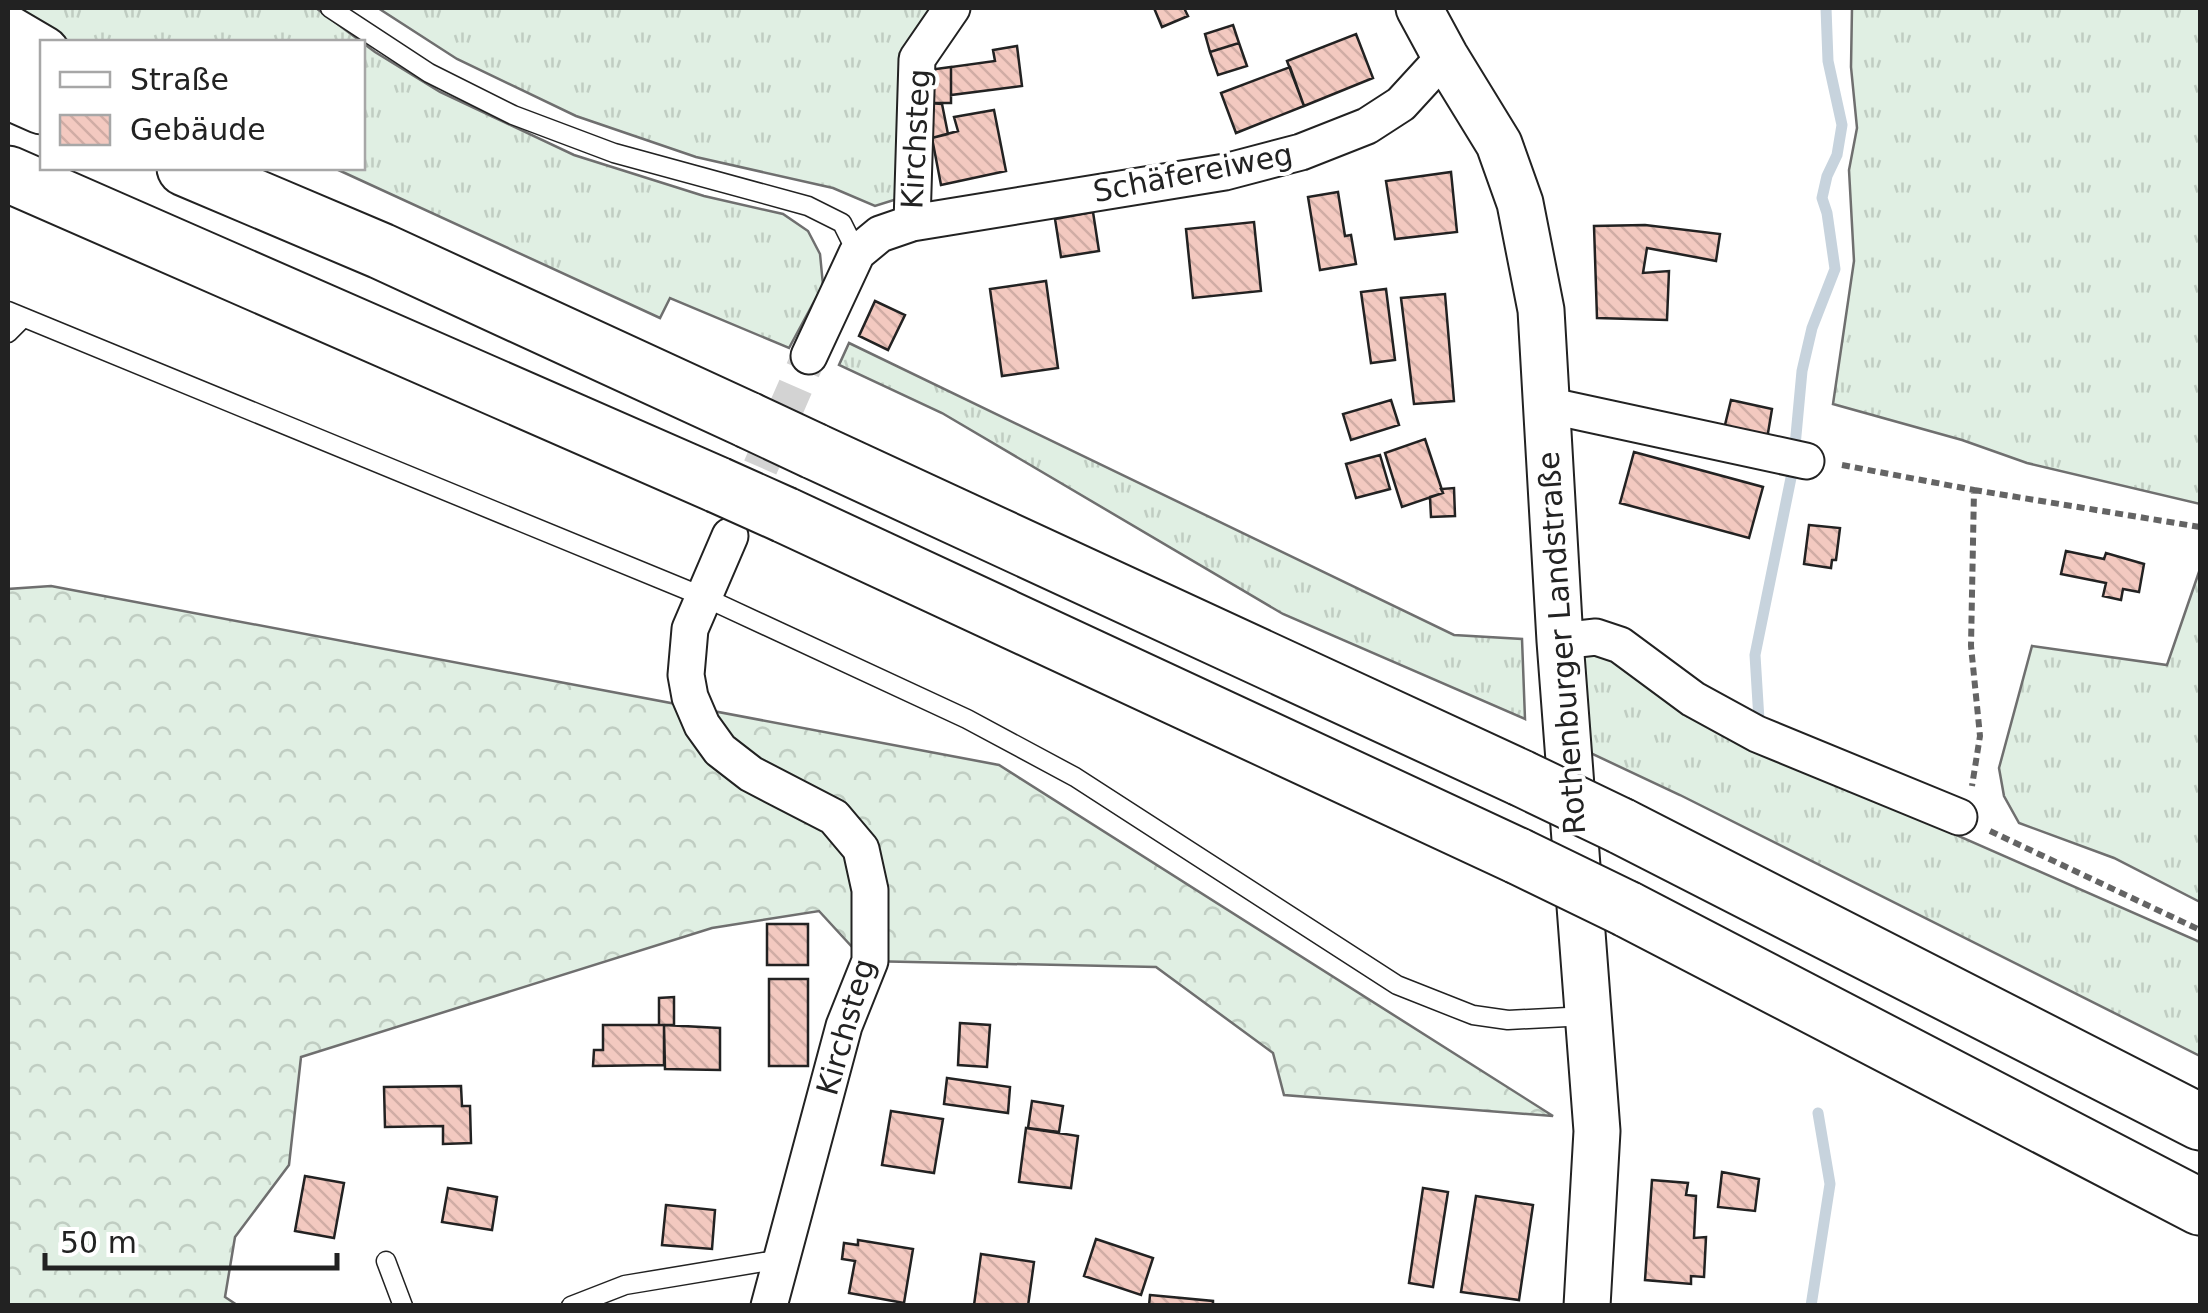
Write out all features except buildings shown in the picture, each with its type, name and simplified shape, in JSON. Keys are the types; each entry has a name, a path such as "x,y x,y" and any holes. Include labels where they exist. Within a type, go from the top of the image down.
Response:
{"highway":[{"path":"8,34 40,53"},
{"path":"8,92 40,105"},
{"path":"190,170 381,251 1521,778 2200,1122"},
{"path":"243,170 381,251"},
{"path":"8,174 724,510 785,515 1518,856 2200,1206"}],"street":[{"name":"Kirchsteg","path":"857,252 880,234 912,223 917,59 952,8"},
{"name":"Rothenburger Landstraße","path":"1420,8 1444,56 1499,144 1520,203 1541,310 1560,641 1598,1131 1587,1306"},
{"name":"Schäfereiweg","path":"912,223 1225,172 1301,152 1367,126 1401,104 1444,56"},
{"path":"809,356 857,252"},
{"path":"1547,405 1806,461"},
{"name":"Kirchsteg","path":"724,510 704,597 690,629 686,674 702,726 720,750 751,774 834,817 861,849 870,890 870,962 844,1026 770,1306"},
{"path":"1560,641 1596,637 1620,645 1692,699 1756,734 1958,817"}],"lane":[{"path":"330,8 429,73 513,115 614,153 808,206 842,223 857,252"},
{"path":"8,333 15,315 704,597 967,719 1075,777 1396,985 1473,1015 1508,1020 1588,1016"},
{"path":"571,1306 625,1285 782,1259"},
{"path":"386,1261 403,1306"}],"path":[{"path":"1806,461 2200,527"},
{"path":"1974,490 1971,646 1980,736 1975,779 1958,817 2200,930"}],"green space":[{"path":"8,8 316,8 359,40 67,40"},
{"path":"378,8 952,8 917,59 897,199 875,206 833,188 696,157 576,116 457,59"},
{"path":"1852,8 2200,8 2200,504 2027,463 1962,440 1833,404 1854,261 1849,170 1857,128 1851,67"},
{"path":"365,44 440,92 574,155 704,196 783,214 808,231 820,254 823,285 789,348 670,298 660,318 338,170 365,170"},
{"path":"849,343 1454,635 1522,639 1525,719 1283,614 942,413 839,365"},
{"path":"2200,569 2200,902 2114,858 2019,823 2004,796 1999,768 2032,646 2167,665"},
{"path":"51,586 999,765 1553,1116 1284,1095 1273,1053 1156,967 865,961 819,911 712,928 301,1057 289,1165 235,1237 225,1297 237,1305 8,1306 8,589"},
{"path":"1600,650 1706,725 2200,942 2200,1056 1584,750 1578,656"}],"waterway":[{"path":"1795,446 1802,371 1812,328 1835,269 1822,198 1837,155 1842,125 1828,61 1826,8"},
{"path":"1759,720 1755,655 1793,468"},
{"path":"1811,1306 1830,1184 1818,1113"}],"tunnel":[{"path":"739,516 809,356"}]}
